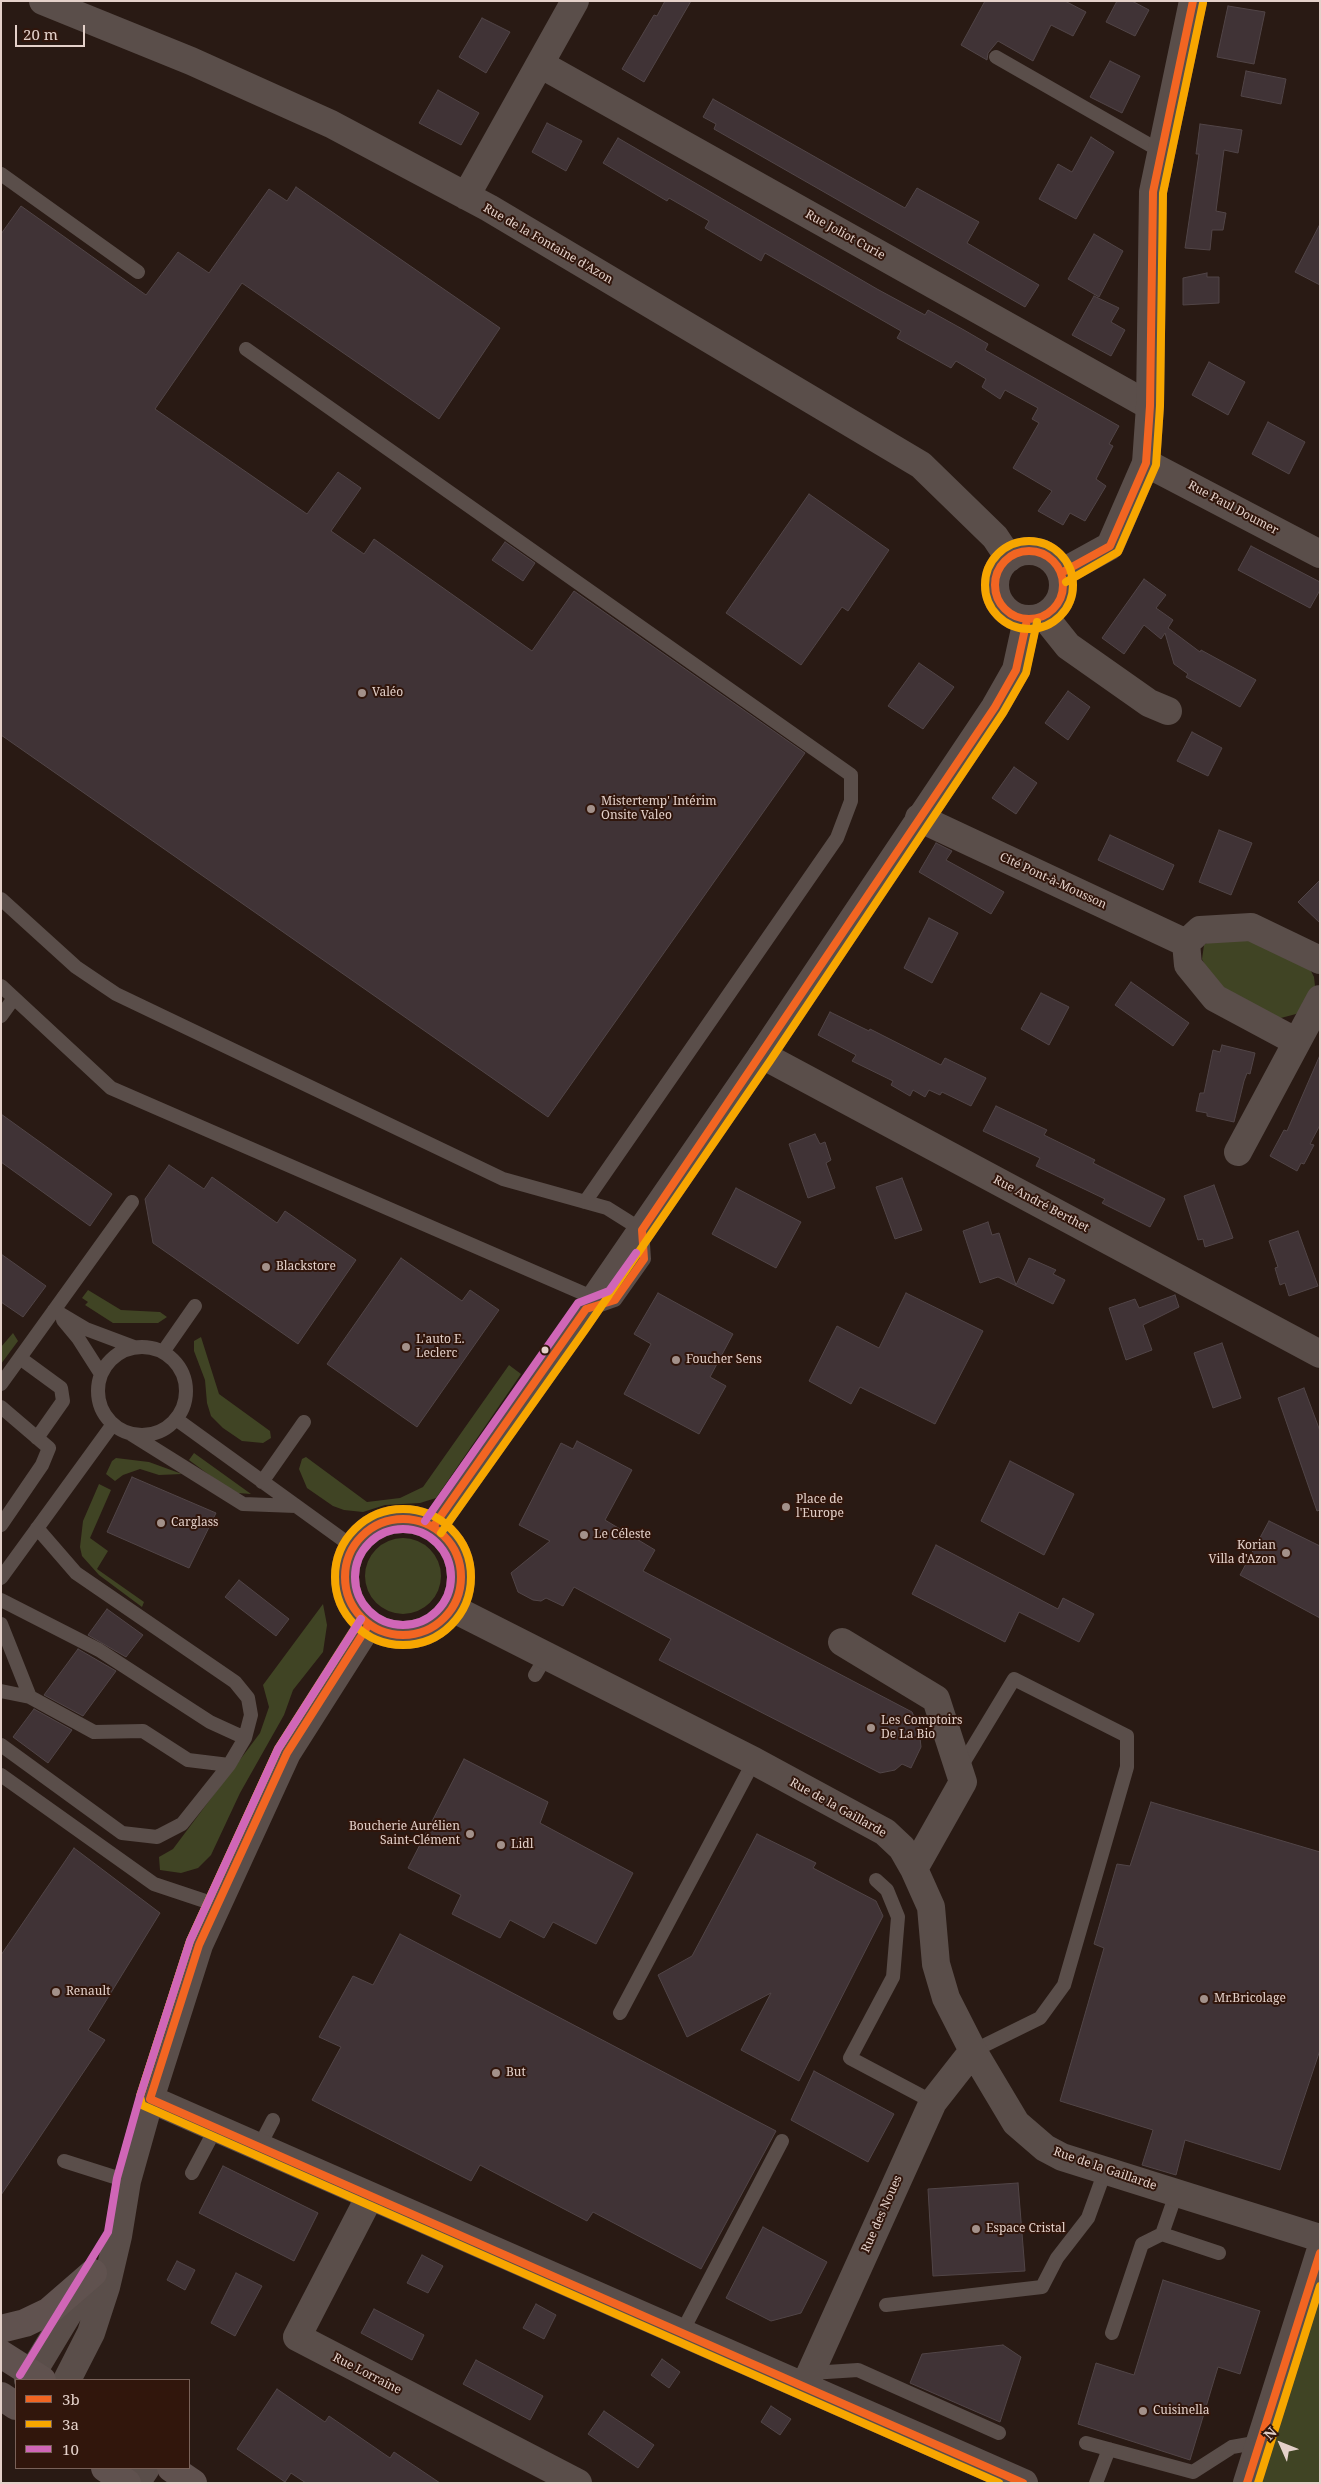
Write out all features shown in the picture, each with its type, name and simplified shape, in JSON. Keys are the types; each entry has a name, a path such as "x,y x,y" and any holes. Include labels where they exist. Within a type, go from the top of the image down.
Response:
{"main road":[{"path":"1,2330 25,2324 48,2312 94,2272"},
{"path":"1,2354 34,2378"},
{"path":"106,2469 127,2483"},
{"path":"172,2469 193,2483"}],"street":[{"name":"Rue de la Fontaine d'Azon","path":"42,1 191,61 331,124 506,218 921,465 994,537 1009,558"},
{"path":"466,196 576,1"},
{"path":"1061,573 1110,546 1146,463 1150,406 1153,192 1193,1"},
{"name":"Rue Joliot Curie","path":"540,64 1150,406"},
{"name":"Rue Paul Doumer","path":"1146,463 1320,554"},
{"path":"1028,551 1039,552 1056,564 1061,573 1063,593 1053,611 1036,618 1015,617 998,600 995,589 996,577 1001,566 1009,558 1028,551"},
{"path":"1036,618 1068,646 1149,703 1168,711"},
{"path":"433,1527 642,1230 762,1055 990,714 1016,670 1036,618"},
{"name":"Cité Pont-à-Mousson","path":"920,818 1186,943"},
{"path":"1297,1042 1215,998 1188,965 1186,943 1200,930 1250,927 1320,960"},
{"path":"1238,1152 1320,999"},
{"name":"Rue André Berthet","path":"762,1055 1320,1354"},
{"path":"398,1519 416,1520 433,1527 447,1538 457,1554 461,1572 459,1591 452,1608 439,1622 423,1631 404,1635 386,1632 369,1624 357,1612 348,1597 345,1580 347,1563 353,1547 365,1533 380,1523 398,1519"},
{"name":"Rue de la Gaillarde","path":"452,1608 541,1665 754,1761 885,1832 902,1848 914,1869 931,1907 936,1964 946,1998 973,2051 1016,2123 1045,2148 1062,2157 1320,2238"},
{"path":"68,2379 91,2333 106,2287 118,2236 127,2181 150,2099 199,1945 287,1753 369,1624"},
{"path":"836,1636 936,1699 963,1782 914,1869"},
{"name":"Rue des Noues","path":"808,2379 934,2102 973,2051"},
{"path":"150,2099 682,2332 808,2379 1024,2483"},
{"name":"Rue Lorraine","path":"370,2196 297,2337 578,2483"},
{"path":"34,2378 94,2272 118,2236"},
{"path":"1247,2483 1320,2252"},
{"path":"136,2483 145,2469"}],"lane":[{"path":"996,57 1162,152"},
{"path":"1,174 138,272"},
{"path":"246,349 851,775 851,801 837,838 586,1202"},
{"path":"1,899 76,967 116,994 503,1179 606,1208 642,1230"},
{"path":"1,986 111,1088 590,1304"},
{"path":"1,1016 14,998"},
{"path":"1,1384 132,1202"},
{"path":"163,1352 195,1306"},
{"path":"54,1310 86,1329 134,1347 149,1347 163,1352 177,1365 185,1382 184,1402 176,1419 154,1433 141,1434 129,1432"},
{"path":"54,1310 78,1338 101,1374"},
{"path":"134,1347 120,1353 108,1362 101,1374 98,1387 99,1401 104,1414 114,1424 243,1504 296,1506"},
{"path":"20,1358 61,1388 63,1401 37,1438"},
{"path":"1,1407 49,1448 42,1465 1,1525"},
{"path":"176,1419 353,1547"},
{"path":"262,1482 304,1422"},
{"path":"1,1578 114,1424"},
{"path":"1,1745 122,1832 157,1837 182,1824 229,1765 246,1738 252,1715 248,1698 235,1682 76,1573 37,1528"},
{"path":"1,1600 99,1650 210,1722 246,1738"},
{"path":"1,1624 30,1697"},
{"path":"959,1770 1014,1679 1127,1736 1127,1767 1064,1985 1040,2018 973,2051"},
{"path":"1,1691 30,1697 94,1732 143,1731 188,1760 229,1765"},
{"path":"620,2013 754,1761"},
{"path":"1,1775 154,1884 217,1905"},
{"path":"876,1880 888,1890 898,1917 893,1977 850,2058 934,2102"},
{"path":"259,2147 273,2120"},
{"path":"192,2173 216,2128"},
{"path":"682,2332 782,2141"},
{"path":"64,2161 127,2181"},
{"path":"886,2305 1042,2288 1057,2258 1088,2218 1105,2171"},
{"path":"1112,2333 1142,2244 1162,2234 1176,2194"},
{"path":"1162,2234 1219,2253"},
{"path":"808,2379 858,2370 999,2433"},
{"path":"1086,2443 1193,2472 1232,2447 1260,2442"},
{"path":"1096,2483 1110,2449"}],"green space":[{"path":"1241,935 1309,967 1314,977 1315,986 1304,1006 1296,1014 1277,1019 1225,990 1206,967 1202,959 1204,945 1211,940"},
{"path":"88,1290 121,1310 160,1312 167,1317 158,1323 113,1323 85,1305 88,1302 82,1298"},
{"path":"13,1333 18,1341 1,1364 1,1347"},
{"path":"201,1337 219,1394 270,1431 271,1438 263,1443 242,1441 223,1428 211,1416 207,1403 205,1380 194,1351 194,1341"},
{"path":"509,1365 521,1374 436,1498 420,1503 385,1505 363,1512 344,1510 333,1506 307,1488 299,1469 302,1459 306,1457 367,1502 400,1498 423,1487"},
{"path":"194,1453 251,1494 238,1493 220,1483 189,1460"},
{"path":"116,1458 149,1462 182,1474 159,1475 140,1469 123,1475 115,1481 106,1474 112,1461"},
{"path":"99,1484 111,1490 90,1538 108,1551 97,1569 144,1602 142,1607 99,1575 82,1556 80,1547 83,1521"},
{"path":"396,1538 410,1538 424,1544 435,1555 441,1569 438,1591 430,1603 410,1614 396,1614 382,1608 371,1597 365,1583 365,1569 371,1555 382,1544"},
{"path":"323,1604 327,1625 323,1652 293,1690 284,1715 240,1793 211,1855 198,1868 181,1873 160,1870 159,1857 173,1849 260,1733 269,1707 263,1685"},
{"path":"1320,2260 1320,2483 1252,2483"}],"building":[{"path":"665,1 691,1 644,82 622,69 654,15 657,16"},
{"path":"985,1 1065,1 1086,12 1073,36 1051,25 1033,61 998,41 988,53 987,60 961,45"},
{"path":"1117,1 1132,1 1149,10 1135,36 1106,22"},
{"path":"1228,6 1265,12 1254,64 1217,57"},
{"path":"482,18 510,32 486,73 459,57"},
{"path":"1110,61 1140,76 1122,113 1090,97"},
{"path":"1246,71 1286,79 1281,104 1241,96"},
{"path":"438,90 479,113 461,145 419,123"},
{"path":"713,99 905,208 917,188 979,222 967,243 1039,285 1025,307 714,129 716,124 703,117"},
{"path":"547,123 582,141 566,171 532,152"},
{"path":"1200,124 1242,130 1238,153 1224,150 1216,211 1226,213 1223,230 1212,230 1210,250 1185,248 1199,154 1196,154"},
{"path":"1091,137 1114,152 1076,219 1039,199 1058,164 1072,172"},
{"path":"618,138 877,289 925,315 928,310 964,330 988,344 985,350 1119,426 1109,444 1113,446 1096,479 1106,486 1085,521 1070,513 1063,525 1038,511 1052,491 1013,468 1039,423 1032,419 1038,408 1005,390 1000,399 982,387 986,379 956,361 951,368 897,338 901,331 765,253 761,261 705,228 709,221 669,198 667,201 603,163"},
{"name":"Valéo","path":"296,187 500,328 439,419 242,283 155,409 307,514 338,472 361,488 331,531 364,554 374,539 532,651 574,591 805,753 548,1117 1,735 1,234 21,206 146,295 178,252 209,273 269,189 287,201"},
{"path":"1320,224 1320,285 1295,272"},
{"path":"1094,234 1123,251 1099,297 1068,279"},
{"path":"1207,273 1207,277 1219,277 1219,303 1183,305 1183,278"},
{"path":"1094,296 1119,308 1111,322 1125,330 1111,356 1072,335"},
{"path":"1209,362 1245,382 1228,415 1192,395"},
{"path":"1268,422 1305,442 1289,474 1252,454"},
{"path":"809,494 889,550 848,611 842,607 801,665 726,613"},
{"path":"505,542 535,563 523,581 492,560"},
{"path":"1251,546 1320,582 1320,590 1310,608 1238,570"},
{"path":"1144,579 1166,595 1156,608 1173,620 1168,628 1200,652 1201,650 1256,680 1240,707 1186,677 1188,674 1174,664 1165,633 1161,639 1144,625 1124,654 1102,638"},
{"path":"919,663 954,687 923,729 888,706"},
{"path":"1068,691 1090,707 1068,740 1045,723"},
{"path":"1192,732 1222,748 1208,776 1177,761"},
{"path":"1014,767 1037,783 1016,814 992,798"},
{"path":"1219,830 1252,843 1231,895 1199,882"},
{"path":"1110,835 1174,865 1163,890 1098,860"},
{"path":"936,843 952,851 946,860 1004,892 991,914 919,872"},
{"path":"1320,880 1320,923 1298,902"},
{"path":"929,918 958,933 932,983 904,968"},
{"path":"1131,982 1189,1023 1173,1046 1115,1005"},
{"path":"1041,993 1069,1007 1049,1045 1021,1029"},
{"path":"830,1012 869,1031 870,1029 941,1065 945,1058 986,1078 971,1106 942,1092 940,1095 929,1090 925,1097 913,1090 910,1096 891,1085 893,1081 852,1061 856,1055 818,1035"},
{"path":"1222,1045 1255,1053 1250,1074 1247,1073 1244,1081 1234,1122 1207,1116 1207,1113 1196,1111 1200,1093 1204,1093 1213,1050 1220,1052"},
{"path":"1320,1055 1320,1125 1310,1144 1314,1145 1304,1164 1301,1163 1297,1171 1270,1156 1284,1130 1287,1131"},
{"path":"996,1106 1047,1130 1044,1135 1095,1160 1093,1163 1165,1199 1150,1227 1102,1203 1105,1199 1036,1166 1040,1158 983,1131"},
{"path":"1,1114 112,1194 90,1226 1,1162"},
{"path":"815,1134 820,1144 825,1142 831,1160 826,1163 835,1188 808,1198 789,1144"},
{"path":"169,1165 204,1189 212,1177 277,1223 285,1211 356,1260 298,1344 153,1243 145,1199"},
{"path":"902,1178 922,1230 895,1239 876,1187"},
{"path":"1214,1185 1233,1238 1205,1247 1203,1239 1198,1240 1184,1196"},
{"path":"736,1188 801,1222 776,1268 712,1234"},
{"path":"988,1222 992,1235 999,1233 1016,1285 1029,1258 1056,1270 1053,1274 1065,1280 1053,1304 998,1277 980,1283 963,1231"},
{"path":"1298,1231 1318,1286 1289,1296 1285,1283 1280,1285 1275,1268 1278,1267 1269,1241"},
{"path":"1,1254 46,1286 23,1317 1,1302"},
{"name":"L'auto E. Leclerc","path":"401,1258 462,1301 470,1290 499,1310 417,1427 327,1364"},
{"path":"658,1293 733,1334 710,1377 726,1386 699,1434 624,1394 651,1344 634,1334"},
{"path":"906,1293 983,1331 935,1424 860,1387 851,1404 809,1381 837,1326 879,1348"},
{"path":"1175,1295 1179,1307 1143,1325 1152,1350 1126,1360 1109,1308 1135,1299 1139,1308"},
{"path":"1222,1343 1241,1398 1213,1408 1194,1353"},
{"path":"1304,1388 1320,1431 1320,1510 1317,1511 1278,1398"},
{"path":"577,1441 632,1470 605,1520 655,1550 643,1571 912,1712 919,1728 921,1747 911,1768 902,1764 895,1770 880,1773 659,1660 671,1639 574,1587 563,1606 546,1598 541,1601 533,1600 518,1592 511,1573 550,1541 519,1525 561,1443 573,1449"},
{"path":"1010,1461 1074,1494 1044,1555 981,1521"},
{"name":"Carglass","path":"132,1477 216,1513 189,1568 107,1532"},
{"name":"Korian Villa d'Azon","path":"1269,1521 1320,1546 1320,1618 1240,1575"},
{"path":"936,1545 1058,1609 1063,1598 1094,1614 1079,1642 1019,1612 1005,1642 912,1594"},
{"path":"239,1580 289,1619 276,1636 225,1597"},
{"path":"107,1609 143,1635 126,1657 88,1635"},
{"path":"78,1649 116,1671 83,1716 44,1695"},
{"path":"34,1709 72,1730 48,1763 13,1737"},
{"name":"Lidl","path":"464,1759 548,1802 540,1823 633,1873 596,1944 553,1922 544,1938 510,1920 500,1938 452,1914 461,1895 408,1868"},
{"name":"Mr.Bricolage","path":"1151,1802 1320,1852 1320,2050 1280,2170 1185,2140 1176,2175 1142,2165 1153,2130 1060,2101 1104,1948 1094,1944 1117,1864 1130,1866"},
{"path":"757,1834 816,1863 813,1868 876,1901 883,1916 799,2081 741,2050 771,1993 687,2037 658,1975 692,1956"},
{"name":"Renault","path":"74,1848 160,1913 88,2030 105,2040 1,2195 1,1955"},
{"name":"But","path":"400,1934 776,2131 701,2269 593,2212 587,2221 480,2165 471,2181 312,2100 341,2047 319,2037 353,1976 373,1985"},
{"path":"814,2071 894,2114 868,2162 791,2120"},
{"path":"223,2166 318,2213 294,2261 199,2213"},
{"name":"Espace Cristal","path":"1018,2183 1025,2271 933,2276 928,2189"},
{"path":"763,2227 827,2262 801,2313 771,2321 726,2298"},
{"path":"422,2255 443,2266 428,2293 407,2283"},
{"path":"177,2261 195,2270 185,2290 167,2280"},
{"path":"236,2273 262,2286 235,2336 211,2323"},
{"path":"1163,2280 1260,2311 1240,2374 1218,2367 1190,2460 1078,2424 1096,2363 1134,2375"},
{"path":"536,2304 556,2315 544,2339 523,2328"},
{"path":"374,2309 424,2335 412,2360 361,2333"},
{"path":"1003,2345 1021,2357 1000,2422 910,2383 922,2354"},
{"path":"662,2359 680,2372 669,2388 651,2375"},
{"path":"476,2360 543,2396 530,2420 463,2384"},
{"path":"277,2389 325,2422 329,2416 390,2458 394,2452 440,2483 306,2483 291,2473 285,2482 237,2449"},
{"path":"771,2406 791,2419 780,2435 761,2422"},
{"path":"604,2411 654,2445 638,2468 588,2434"}],"transit line":[{"name":"3b","path":"1061,573 1110,546 1146,463 1150,406 1153,192 1193,1"},
{"name":"3a","path":"1066,582 1118,552 1156,465 1160,406 1163,193 1203,3"},
{"name":"3a","path":"1029,541 1046,544 1060,554 1070,568 1073,585 1070,602 1060,616 1046,626 1029,629 1012,626 998,616 988,602 985,585 988,568 998,554 1012,544 1029,541"},
{"name":"3b","path":"1029,551 1042,554 1053,561 1060,572 1063,585 1060,598 1053,609 1042,616 1029,619 1016,616 1005,609 998,598 995,585 998,572 1005,561 1016,554 1029,551"},
{"name":"3b","path":"433,1527 586,1309 615,1300 644,1259 642,1230 995,707 1016,670 1027,620"},
{"name":"3a","path":"441,1533 585,1330 770,1061 1003,713 1026,673 1037,622"},
{"name":"10","path":"425,1521 578,1303 609,1291 636,1253"},
{"name":"3a","path":"403,1509 429,1515 451,1529 465,1551 471,1577 465,1603 451,1625 429,1639 403,1645 377,1639 355,1625 341,1603 335,1577 341,1551 355,1529 377,1515 403,1509"},
{"name":"3b","path":"403,1519 425,1524 444,1536 456,1555 461,1577 456,1599 444,1618 425,1630 403,1635 381,1630 362,1618 350,1599 345,1577 350,1555 362,1536 381,1524 403,1519"},
{"name":"10","path":"403,1529 421,1533 437,1543 447,1559 451,1577 447,1595 437,1611 421,1621 403,1625 385,1621 369,1611 359,1595 355,1577 359,1559 369,1543 385,1533 403,1529"},
{"name":"3a","path":"361,1619 278,1749 190,1941 140,2096 142,2105 999,2483"},
{"name":"10","path":"20,2375 108,2232 117,2178 140,2096 190,1941 278,1749 361,1619"},
{"name":"3b","path":"369,1624 287,1753 199,1945 150,2099 1023,2483"},
{"name":"3b","path":"1247,2483 1320,2253"},
{"name":"3a","path":"1258,2483 1320,2286"}],"place":[{"name":"Valéo","path":"362,693"},
{"name":"Mistertemp' Intérim Onsite Valeo","path":"591,809"},
{"name":"Blackstore","path":"266,1267"},
{"name":"L'auto E. Leclerc","path":"406,1347"},
{"name":"Foucher Sens","path":"676,1360"},
{"name":"Place de l'Europe","path":"786,1507"},
{"name":"Carglass","path":"161,1523"},
{"name":"Le Céleste","path":"584,1535"},
{"name":"Korian Villa d'Azon","path":"1286,1553"},
{"name":"Les Comptoirs De La Bio","path":"871,1728"},
{"name":"Boucherie Aurélien Saint-Clément","path":"470,1834"},
{"name":"Lidl","path":"501,1845"},
{"name":"Renault","path":"56,1992"},
{"name":"Mr.Bricolage","path":"1204,1999"},
{"name":"But","path":"496,2073"},
{"name":"Espace Cristal","path":"976,2229"},
{"name":"Cuisinella","path":"1143,2411"}]}
